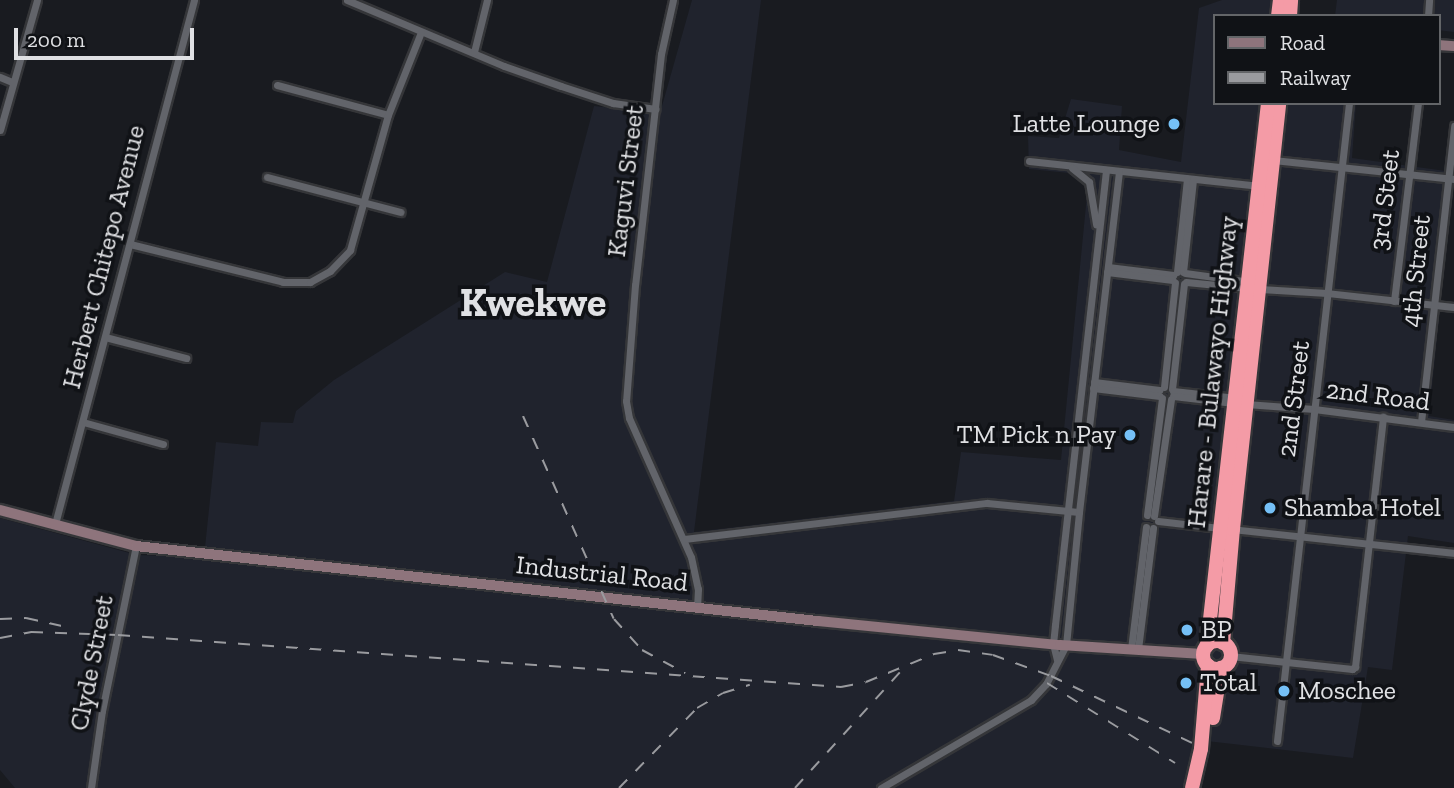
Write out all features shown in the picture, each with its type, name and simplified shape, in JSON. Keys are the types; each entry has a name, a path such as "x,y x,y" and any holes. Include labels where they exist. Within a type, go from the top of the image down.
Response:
{"highway":[{"name":"Harare - Bulawayo Highway","path":"1201,788 1227,528 1256,286 1268,105"},
{"name":"Harare - Bulawayo Highway","path":"1264,187 1273,160 1279,105"},
{"name":"Harare - Bulawayo Highway","path":"1214,658 1214,641 1223,643 1220,599"},
{"name":"Harare - Bulawayo Highway","path":"1192,788 1211,704"}],"street":[{"path":"0,130 37,0"},
{"name":"Herbert Chitepo Avenue","path":"55,524 194,0"},
{"path":"347,0 504,66 613,103 656,109"},
{"path":"474,52 487,0"},
{"name":"Kaguvi Street","path":"673,0 664,33 634,299 626,401 629,418 684,539 696,574 697,607"},
{"path":"130,244 283,282 310,282 344,260 350,250 388,115 421,32"},
{"path":"0,77 12,82"},
{"path":"277,85 388,115"},
{"name":"2nd Street","path":"1277,741 1349,105"},
{"name":"3rd Steet","path":"1394,301 1418,105"},
{"name":"4th Street","path":"1421,422 1433,305 1451,179 1454,126"},
{"path":"1273,160 1451,179"},
{"path":"1029,161 1264,187"},
{"path":"1065,165 1089,181 1097,243"},
{"path":"1057,660 1053,644 1106,170"},
{"path":"881,788 1031,700 1046,684 1066,645 1119,171"},
{"path":"267,177 400,212"},
{"path":"1134,649 1152,521 1190,179"},
{"path":"1107,270 1454,307"},
{"path":"105,337 186,358"},
{"name":"2nd Road","path":"1094,385 1454,426"},
{"path":"1214,658 1352,670 1355,667 1384,417"},
{"path":"83,422 163,444"},
{"path":"1075,434 1088,435"},
{"path":"684,539 987,503 1079,512"},
{"name":"Industrial Road","path":"0,510 135,547 1053,644 1214,658"},
{"path":"1152,521 1454,554"},
{"name":"Clyde Street","path":"91,788 102,712 135,547"}],"shaded area":[{"path":"692,0 761,0 694,532 954,501 961,452 1061,460 1089,175 1029,169 1028,136 1059,138 1071,99 1122,106 1119,150 1181,162 1199,8 1222,0 1276,0 1274,14 1212,14 1212,105 1356,105 1352,158 1453,172 1454,168 1429,416 1454,420 1454,543 1408,536 1392,670 1368,667 1353,758 1198,740 1183,788 15,788 0,770 0,518 137,555 204,557 216,442 258,446 261,422 293,423 296,411 334,380 505,272 547,282 594,106 660,113"},
{"path":"1337,0 1454,0 1454,32 1440,30 1440,14 1335,14"}],"railway":[{"path":"523,416 614,619 642,650 685,673"},
{"path":"0,619 26,618 71,628"},
{"path":"0,638 31,632 118,635 841,687 866,682 934,654 958,650 993,655 1051,676 1192,743"},
{"path":"795,788 901,671"},
{"path":"1047,683 1175,763"},
{"path":"619,788 697,708 723,693 750,685"}],"place":[{"name":"Latte Lounge","path":"1174,124"},
{"name":"TM Pick n Pay","path":"1130,435"},
{"name":"Shamba Hotel","path":"1270,508"},
{"name":"BP","path":"1187,630"},
{"name":"Total","path":"1186,683"},
{"name":"Moschee","path":"1284,691"}],"district":[{"name":"Kwekwe","path":"533,302"}]}
